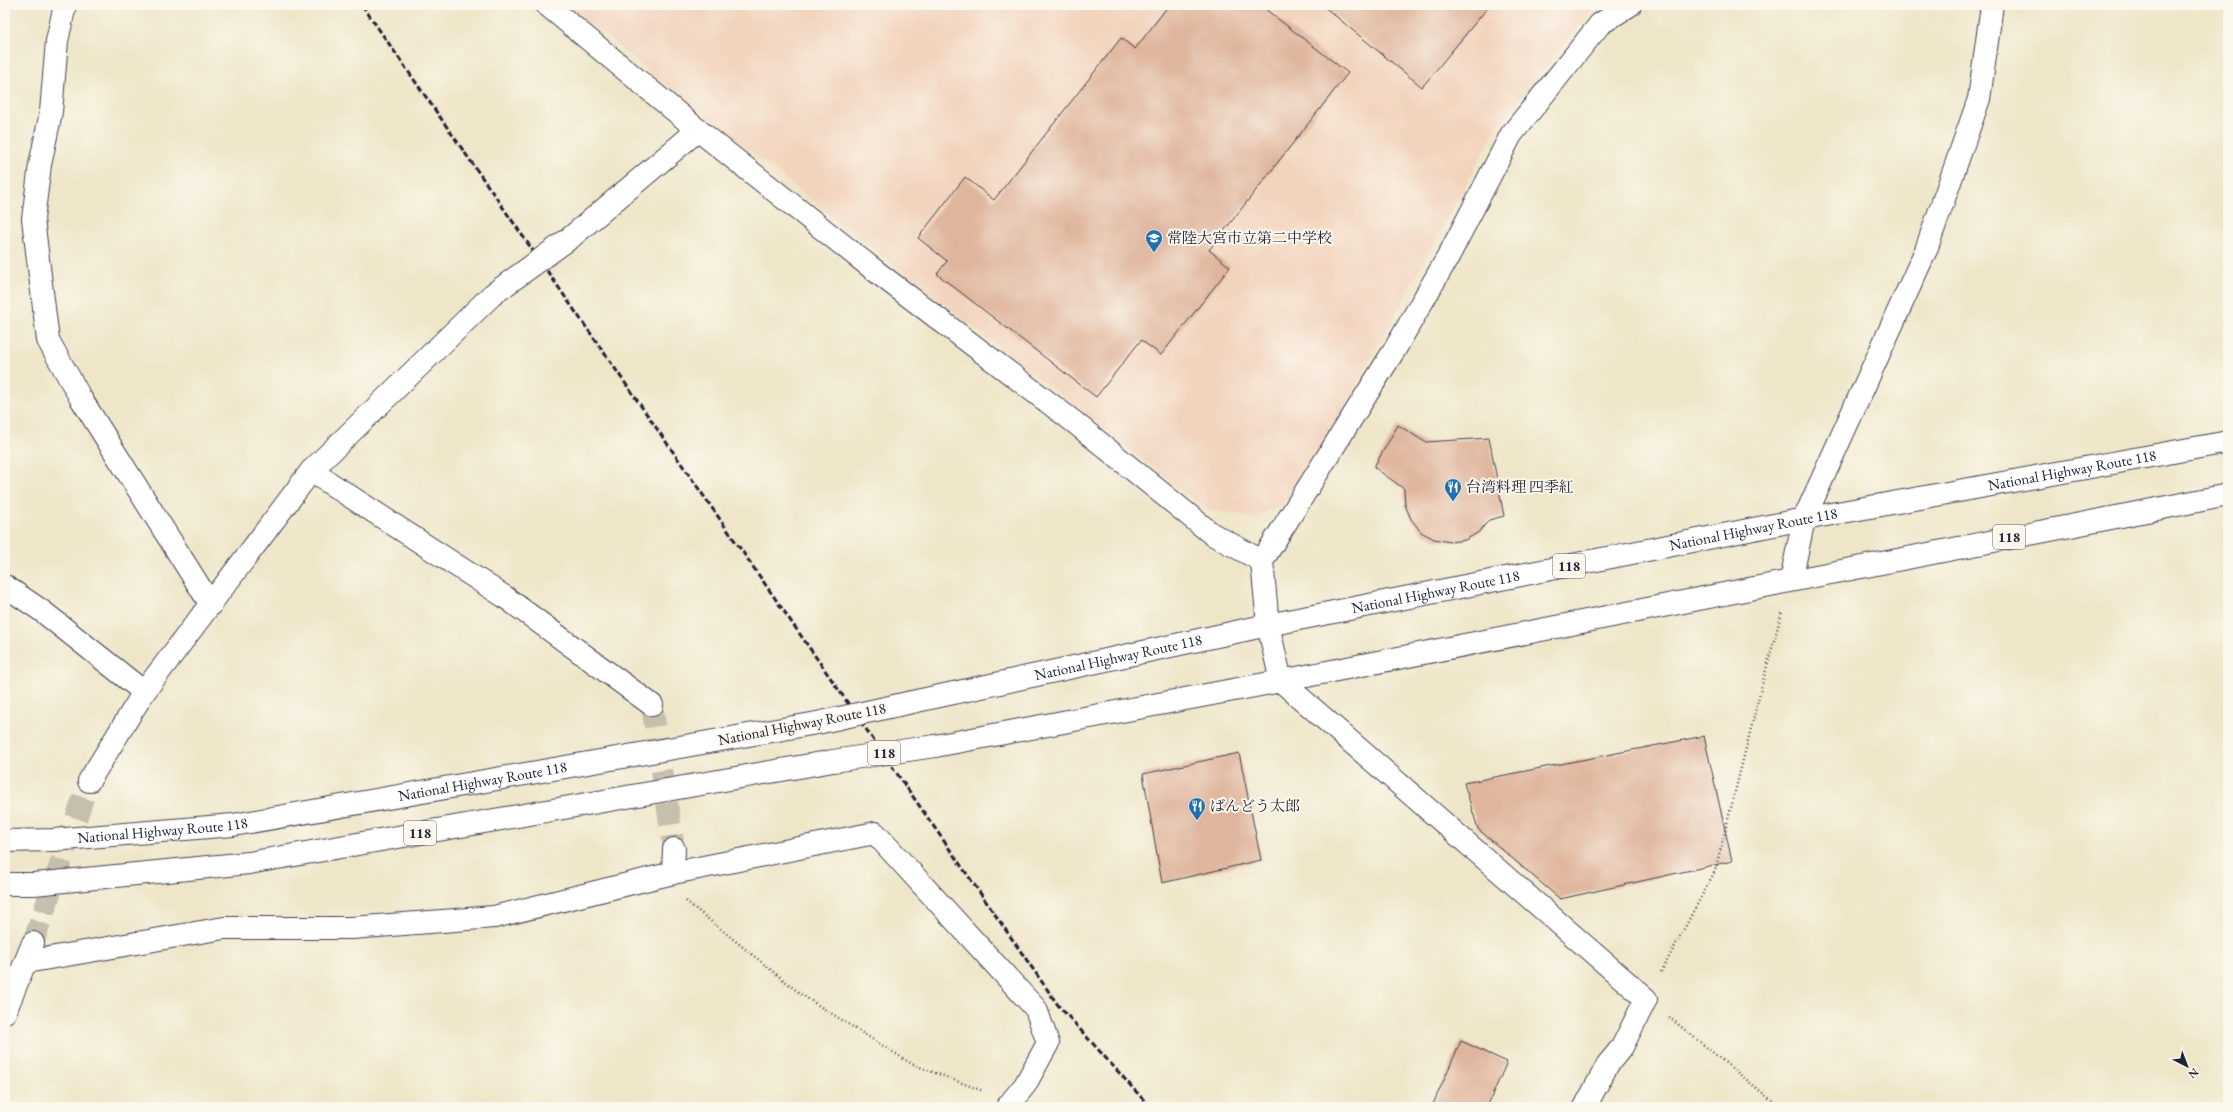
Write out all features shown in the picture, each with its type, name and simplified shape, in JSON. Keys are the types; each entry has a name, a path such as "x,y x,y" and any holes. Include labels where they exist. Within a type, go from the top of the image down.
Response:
{"main road":[{"path":"65,5 57,41 51,112 40,165 33,219 48,340 80,397 211,605"},
{"path":"547,5 698,130 885,278 1074,422 1212,534 1262,561"},
{"path":"1585,1107 1608,1064 1622,1047 1646,999 1281,681 1268,625 1262,561 1395,349 1448,257 1511,134 1600,24 1630,5"},
{"path":"1791,580 1804,519 1926,250 1979,99 1992,5"},
{"path":"89,781 144,692 311,472 492,295 570,238 698,130"},
{"name":"National Highway Route 118","path":"5,841 53,840 233,825 817,723 1268,625 1804,519 2228,442"},
{"path":"311,472 505,597 652,705"},
{"name":"118","path":"5,884 34,884 249,863 833,761 935,746 1281,681 2228,494"},
{"path":"5,586 42,611 144,692"},
{"path":"5,1012 29,953 224,928 352,928 494,916 665,875 874,833 1036,1009 1048,1043 1025,1085 1009,1104"},
{"path":"665,875 674,849"}],"path":[{"path":"1780,1107 1646,999 1715,871 1764,673 1791,580"},
{"path":"665,875 809,999 912,1064 1009,1104"}],"shaded area":[{"name":"常陸大宮市立第二中学校","path":"566,5 1596,5 1500,122 1300,489 1283,503 1254,519 1237,514 1208,511 839,222"}],"building":[{"path":"1169,5 1260,5 1348,73 1209,250 1230,267 1161,355 1141,340 1096,397 937,274 947,261 918,238 965,177 994,200 1121,38 1135,49"},
{"path":"1322,5 1490,5 1422,87"},
{"path":"1398,425 1425,442 1489,438 1504,516 1489,520 1479,532 1465,540 1450,542 1434,539 1421,532 1411,519 1405,505 1404,489 1374,467"},
{"path":"1704,736 1732,861 1560,899 1478,829 1464,783"},
{"path":"1239,753 1261,860 1162,883 1143,774"},
{"path":"1461,1041 1507,1062 1487,1107 1439,1107 1433,1104"}],"tunnel":[{"path":"652,705 674,849"},
{"path":"33,943 89,781"}],"railway":[{"path":"362,5 1058,1005 1150,1107"}],"place":[{"name":"常陸大宮市立第二中学校","path":"1154,253"},
{"name":"台湾料理 四季紅","path":"1453,502"},
{"name":"ばんどう太郎","path":"1197,821"}]}
